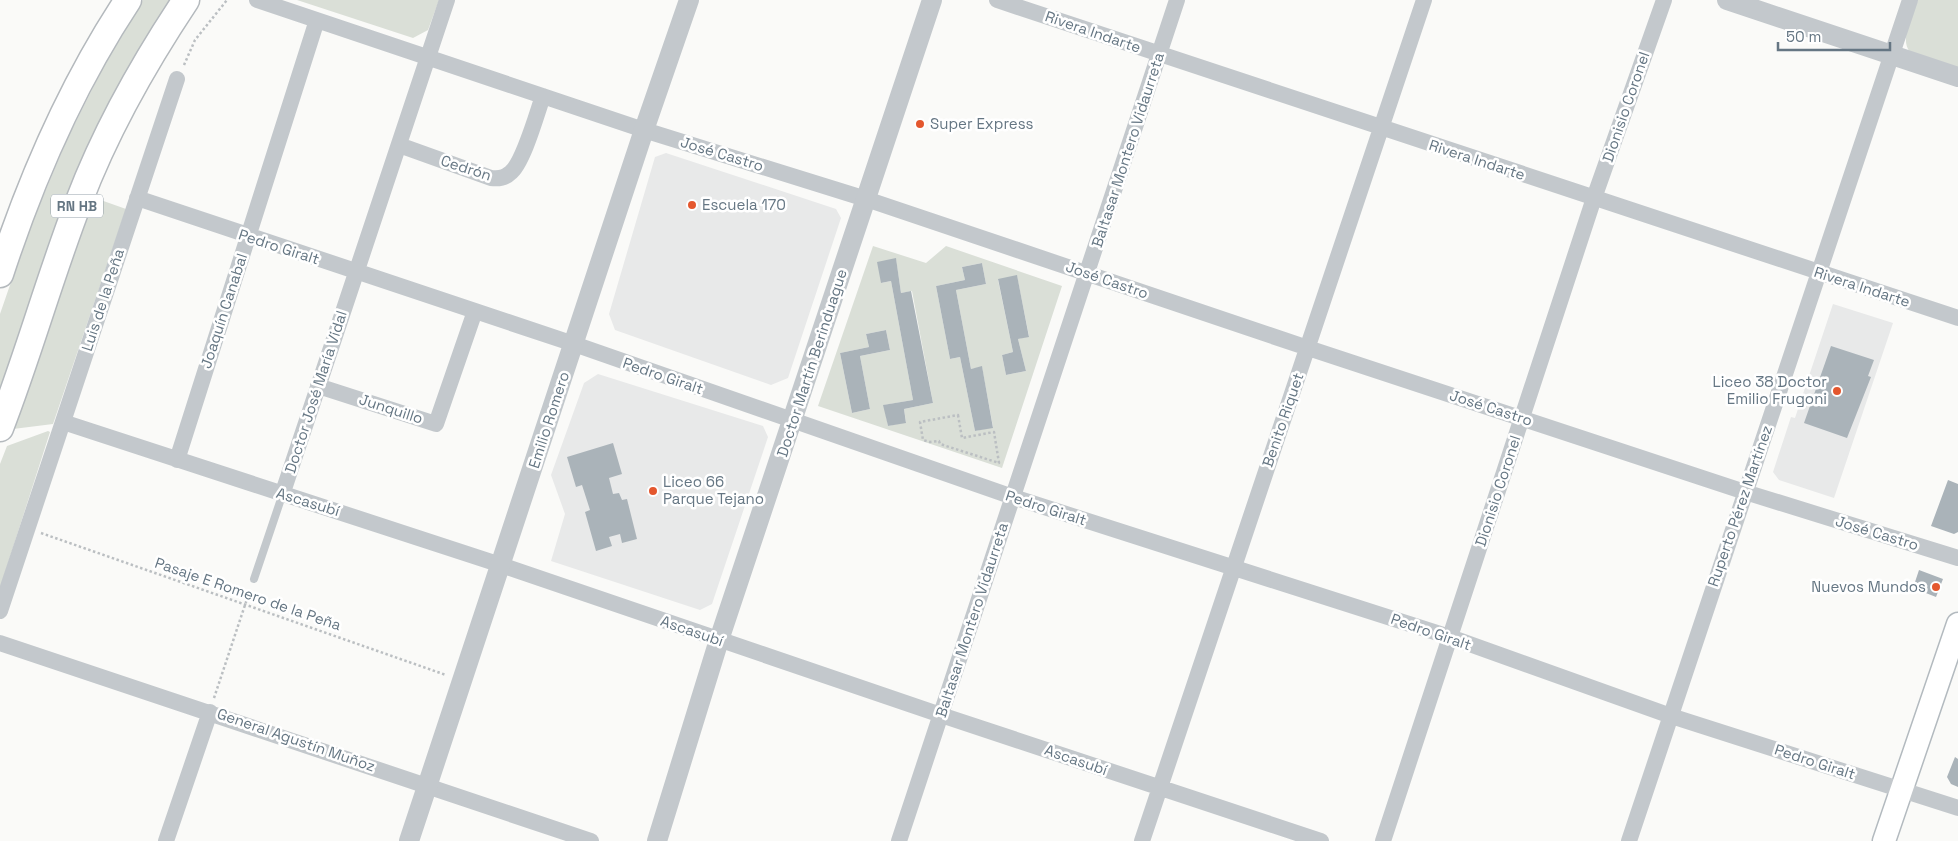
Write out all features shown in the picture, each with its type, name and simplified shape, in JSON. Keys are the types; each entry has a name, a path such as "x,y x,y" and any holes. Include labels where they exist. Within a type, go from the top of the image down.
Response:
{"highway":[{"name":"RN HB","path":"0,274 60,122 80,83 128,0"},
{"name":"RN HB","path":"0,428 59,253 98,155 147,62 186,0"}],"main road":[{"path":"1884,841 1958,624"}],"street":[{"name":"José Castro","path":"257,0 644,130 866,199 1308,348 1745,492 1958,558"},
{"name":"Doctor José María Vidal","path":"283,492 447,0"},
{"name":"Emilio Romero","path":"409,841 644,130 689,0"},
{"name":"Doctor Martín Berinduague","path":"657,841 719,640 932,0"},
{"name":"Rivera Indarte","path":"997,0 1958,318"},
{"name":"Baltasar Montero Vidaurreta","path":"899,841 1177,0"},
{"name":"Benito Riquet","path":"1142,841 1424,0"},
{"name":"Dionisio Coronel","path":"1383,841 1594,198 1664,0"},
{"path":"1727,0 1958,77"},
{"name":"Ruperto Pérez Martínez","path":"1629,841 1910,0"},
{"name":"Joaquín Canabal","path":"176,460 317,20"},
{"name":"Luis de la Peña","path":"0,611 177,79"},
{"name":"Cedrón","path":"399,145 491,178 503,177 516,167 543,96"},
{"name":"Pedro Giralt","path":"137,198 574,344 1013,498 1450,637 1671,716 1958,808"},
{"name":"Junquillo","path":"318,386 436,424 475,311"},
{"name":"Ascasubí","path":"63,422 176,460 283,492 941,715 1321,841"},
{"name":"General Agustín Muñoz","path":"0,643 591,841"},
{"path":"166,841 210,712"}],"lane":[{"name":"Doctor José María Vidal","path":"254,579 283,492"}],"path":[{"path":"177,79 195,40 227,0"},
{"path":"958,415 962,438 994,432 1000,461 999,463 940,444 939,441 930,442 923,440 920,422 958,415"},
{"name":"Pasaje E Romero de la Peña","path":"27,528 245,606 462,680"},
{"path":"210,712 254,579"}],"shaded area":[{"path":"143,0 173,0 0,392 0,314 29,230 68,137 104,66"},
{"path":"297,0 439,0 428,30 413,38"},
{"path":"1918,0 1958,0 1958,69 1910,52 1907,47 1906,34"},
{"path":"666,153 836,209 841,218 788,378 771,385 615,330 609,314 655,157"},
{"path":"95,198 126,209 53,424 13,429 83,228"},
{"path":"873,246 926,263 946,246 1062,286 1002,468 818,406","holes":["896,259 901,293 912,291 933,403 904,409 906,422 888,426 884,405 913,400 891,281 881,283","982,263 986,284 956,290 971,369 982,367 993,427 975,431 960,357 950,359 936,286 965,280 962,267","1017,276 1029,336 1018,339 1026,371 1006,375 1002,355 1013,352 998,280","886,330 890,350 860,356 870,409 852,413 840,353 869,347 866,334"]},
{"name":"Liceo 38 Doctor Emilio Frugoni","path":"1833,304 1893,323 1834,498 1779,480 1773,472 1791,417 1795,418"},
{"name":"Liceo 66 Parque Tejano","path":"598,374 763,426 768,437 712,604 700,610 551,561 565,514 551,475 584,383"},
{"path":"48,431 50,432 0,588 0,464 7,446"}],"building":[{"path":"896,258 901,293 911,291 933,403 904,409 906,423 888,426 883,405 913,400 891,281 881,283 877,262"},
{"path":"982,263 986,284 956,290 971,369 982,366 993,428 975,431 960,357 950,359 936,286 965,280 962,267"},
{"path":"1017,275 1029,337 1018,339 1026,371 1006,375 1002,355 1013,352 998,279"},
{"path":"886,330 890,350 860,356 870,409 852,413 840,353 869,347 866,334"},
{"path":"1831,346 1874,360 1868,376 1871,377 1847,438 1804,423"},
{"path":"613,443 622,474 609,478 613,494 619,493 622,500 627,499 637,539 622,543 620,534 609,537 612,546 596,551 585,512 590,510 582,485 576,487 567,457"},
{"path":"1948,480 1958,484 1958,532 1954,534 1931,526"},
{"path":"1919,570 1943,579 1936,597 1913,588"},
{"path":"1955,757 1958,759 1958,787 1951,784 1947,777"}],"place":[{"name":"Super Express","path":"920,124"},
{"name":"Escuela 170","path":"692,205"},
{"name":"Liceo 38 Doctor Emilio Frugoni","path":"1837,391"},
{"name":"Liceo 66 Parque Tejano","path":"653,491"},
{"name":"Nuevos Mundos","path":"1936,587"}]}
